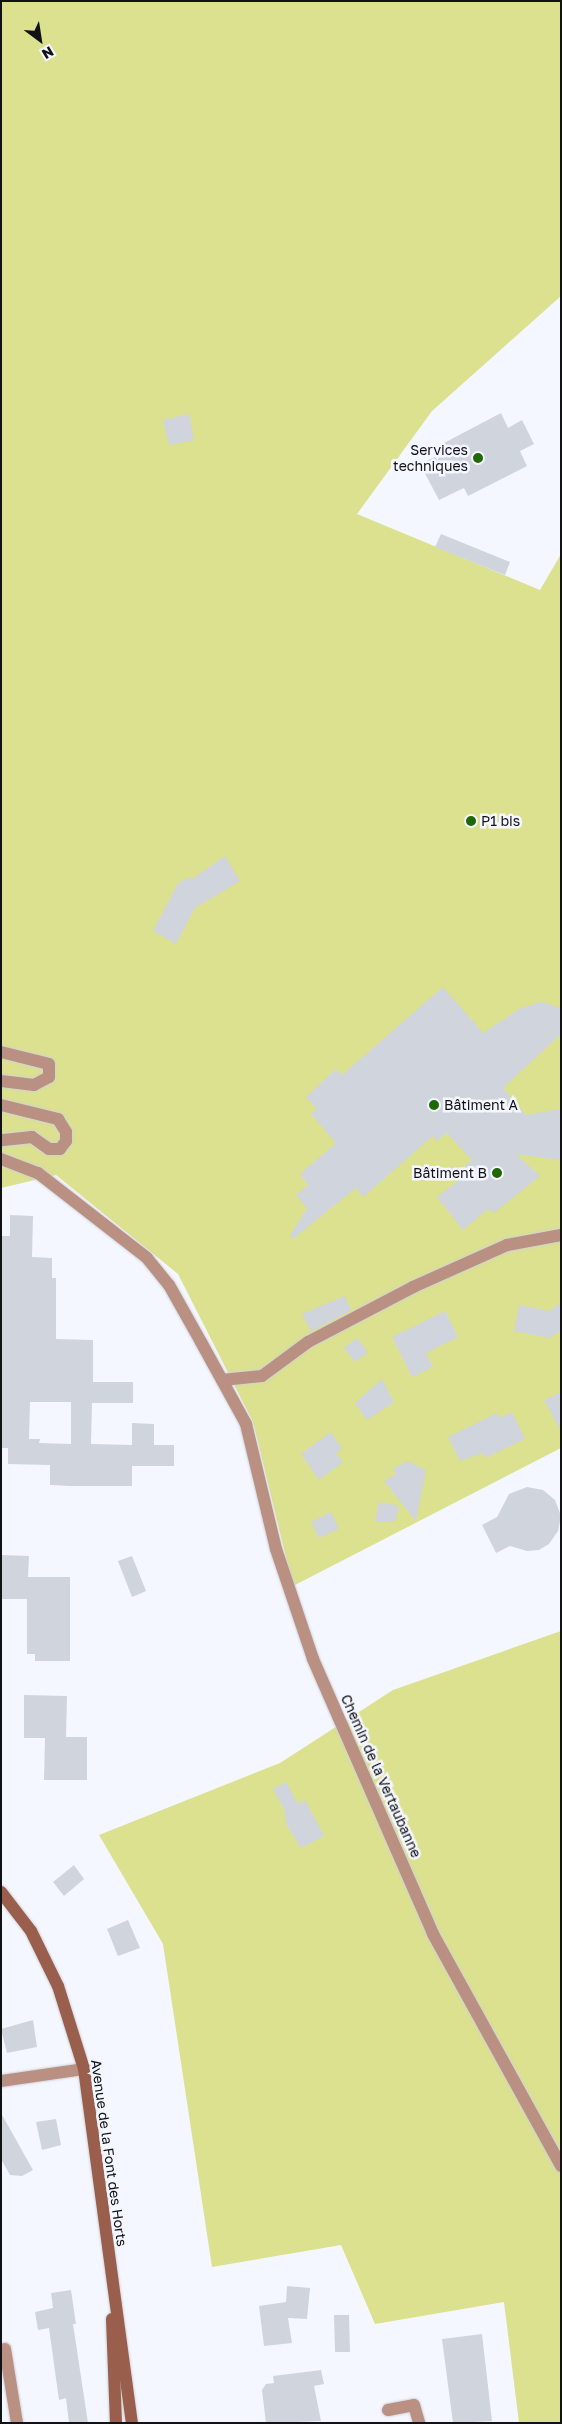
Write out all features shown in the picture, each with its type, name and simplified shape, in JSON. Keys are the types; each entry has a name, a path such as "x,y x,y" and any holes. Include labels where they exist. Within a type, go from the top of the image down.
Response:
{"main road":[{"name":"Avenue de la Font des Horts","path":"1,1892 31,1931 55,1979 84,2069 132,2423"},
{"name":"Avenue de la Font des Horts","path":"113,2287 112,2359 116,2423"}],"street":[{"path":"1,1052 49,1064 49,1076 34,1085 1,1082"},
{"path":"1,1105 58,1119 66,1132 66,1141 60,1149 49,1149 32,1137 1,1140"},
{"name":"Chemin de la Vertaubanne","path":"1,1159 38,1173 147,1258 169,1285 222,1380 246,1424 276,1549 313,1659 433,1934 561,2166"},
{"path":"222,1380 262,1376 308,1342 413,1287 507,1244 561,1235"},
{"path":"1,2081 84,2069"},
{"path":"5,2349 16,2423"},
{"path":"388,2410 414,2405 419,2423"}],"green space":[{"path":"1,1 561,1 561,296 432,411 357,514 540,590 561,554 561,1448 293,1586 253,1422 178,1274 56,1175 1,1188"},
{"path":"561,1631 561,2423 519,2423 504,2302 375,2324 341,2245 212,2267 163,1944 99,1835 280,1763 393,1690"}],"building":[{"name":"Services techniques","path":"501,413 508,428 522,420 534,444 520,451 527,466 468,496 464,488 439,500 420,464 445,452 442,444"},
{"path":"189,414 194,440 169,445 163,420"},
{"path":"441,534 510,562 505,575 435,547"},
{"path":"225,856 240,881 195,908 176,944 153,931 178,883 190,877 192,879"},
{"name":"Bâtiment A","path":"443,987 483,1033 521,1008 541,1002 561,1008 561,1034 503,1088 526,1115 561,1109 561,1160 516,1154 540,1176 494,1213 488,1209 463,1230 437,1197 458,1181 453,1177 472,1160 447,1133 437,1141 433,1136 363,1197 356,1188 293,1239 290,1236 307,1208 296,1195 308,1185 300,1174 336,1143 311,1114 317,1109 306,1097 336,1069 342,1075"},
{"path":"10,1215 33,1216 32,1257 52,1258 52,1278 56,1278 56,1339 93,1340 93,1382 133,1382 133,1403 92,1403 91,1444 132,1445 132,1423 154,1424 154,1445 174,1445 174,1466 132,1466 132,1486 70,1486 50,1485 50,1465 8,1464 8,1448 1,1448 1,1236 10,1236","holes":["30,1402 71,1402 71,1444 39,1443 40,1439 29,1439"]},
{"path":"345,1296 351,1310 311,1331 302,1314"},
{"path":"561,1303 561,1330 549,1338 514,1331 519,1305 549,1311"},
{"path":"445,1311 458,1337 426,1353 433,1367 412,1377 392,1337"},
{"path":"357,1338 368,1352 355,1362 344,1348"},
{"path":"382,1379 394,1402 367,1420 355,1403"},
{"path":"561,1392 561,1431 544,1400"},
{"path":"512,1412 525,1439 485,1458 482,1453 460,1461 448,1437 497,1413 500,1418"},
{"path":"331,1432 342,1449 336,1453 343,1462 319,1480 301,1454"},
{"path":"407,1461 426,1470 416,1521 384,1481 396,1474 393,1469"},
{"path":"527,1487 543,1490 555,1500 561,1516 558,1531 549,1544 539,1550 527,1551 510,1546 496,1553 482,1525 497,1517 509,1494"},
{"path":"379,1502 399,1506 395,1522 375,1522"},
{"path":"331,1512 339,1529 319,1538 311,1522"},
{"path":"1,1555 29,1556 28,1577 70,1577 70,1661 35,1661 35,1654 27,1654 27,1599 1,1599"},
{"path":"132,1556 146,1591 132,1597 118,1561"},
{"path":"24,1695 67,1696 66,1737 87,1737 87,1780 44,1780 45,1738 24,1738"},
{"path":"286,1782 298,1804 305,1800 324,1836 301,1848 286,1824 285,1811 273,1789"},
{"path":"74,1865 84,1879 64,1896 53,1882"},
{"path":"128,1920 140,1948 118,1956 107,1929"},
{"path":"33,2020 37,2047 7,2053 1,2029"},
{"path":"1,2113 33,2170 22,2176 10,2175 1,2159"},
{"path":"56,2119 61,2145 42,2150 36,2122"},
{"path":"287,2286 310,2288 307,2319 288,2318 292,2343 264,2346 259,2306 286,2302"},
{"path":"71,2290 76,2324 73,2324 88,2423 69,2423 66,2398 59,2400 49,2328 38,2330 35,2312 53,2308 51,2293"},
{"path":"334,2315 349,2315 350,2352 335,2352"},
{"path":"482,2334 492,2421 453,2423 442,2339"},
{"path":"321,2370 324,2384 314,2386 321,2421 266,2423 262,2390 266,2384 274,2383 273,2376"}],"place":[{"name":"Services techniques","path":"478,458"},
{"name":"P1 bis","path":"471,821"},
{"name":"Bâtiment A","path":"434,1105"},
{"name":"Bâtiment B","path":"497,1173"}]}
